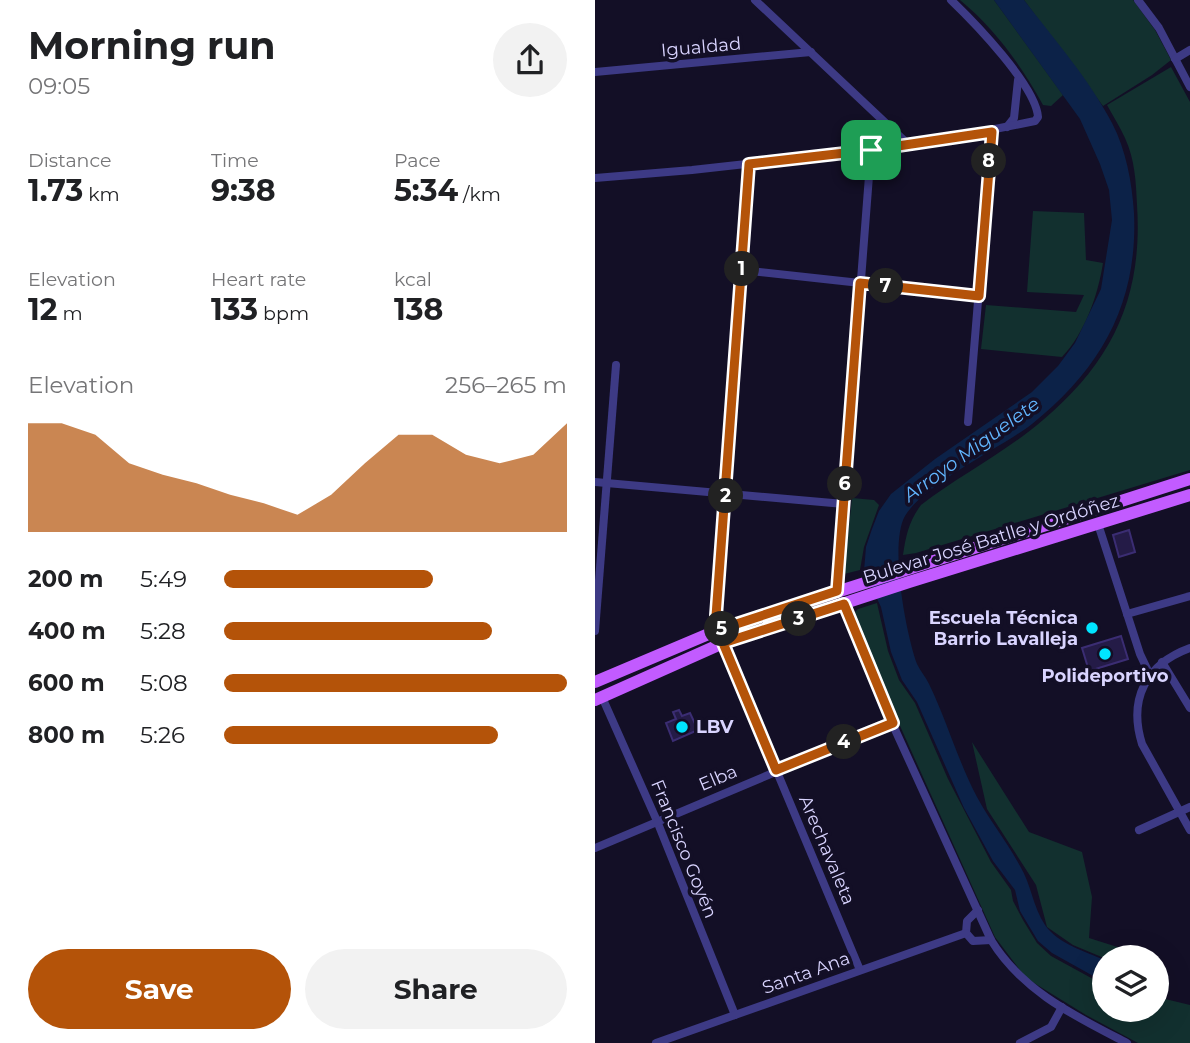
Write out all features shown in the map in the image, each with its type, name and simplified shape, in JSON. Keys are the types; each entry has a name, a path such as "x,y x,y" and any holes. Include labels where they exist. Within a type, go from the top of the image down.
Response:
{"main road":[{"name":"Bulevar José Batlle y Ordóñez","path":"599,698 720,637 844,604 908,575 1190,479"},
{"name":"Bulevar José Batlle y Ordóñez","path":"595,682 862,583 908,575 1098,524 1190,495"}],"street":[{"path":"755,0 910,146"},
{"path":"595,178 910,146 1029,124 1038,117 1037,108 1018,77 992,43 951,0"},
{"path":"1139,0 1159,28 1190,86"},
{"path":"1175,59 1190,50"},
{"name":"Igualdad","path":"595,72 811,52"},
{"path":"1006,128 1014,118 1018,77"},
{"path":"968,422 992,132"},
{"path":"837,591 871,150"},
{"name":"Arechavaleta","path":"749,164 716,616 720,637 860,970"},
{"path":"742,270 979,296"},
{"path":"595,631 616,365"},
{"path":"595,482 843,504"},
{"path":"1158,489 1162,505"},
{"path":"1098,524 1140,654 1150,675"},
{"path":"1127,614 1190,596"},
{"path":"844,604 893,723 991,940 1020,978 1062,1007 1117,1040 1127,1043"},
{"path":"1190,649 1162,662 1150,675 1140,698 1137,730 1142,744 1190,830"},
{"path":"1162,662 1190,708"},
{"name":"Francisco Goyén","path":"599,698 657,821 735,1015"},
{"name":"Elba","path":"595,848 893,723"},
{"path":"1139,830 1190,807"},
{"path":"978,910 967,921 965,933 973,941 991,940"},
{"name":"Santa Ana","path":"656,1043 965,933"},
{"path":"1020,1043 1051,1027 1062,1007"}],"green space":[{"path":"960,0 994,0 1063,95 1051,106 1043,105 1006,48 985,23"},
{"path":"1024,0 1133,0 1155,30 1171,60 1103,106"},
{"path":"1171,67 1190,102 1190,470 903,555 909,528 921,505 1014,443 1043,420 1067,398 1105,350 1119,324 1128,297 1135,269 1138,238 1133,163 1125,138 1107,105"},
{"path":"1033,211 1084,213 1086,260 1103,263 1089,313 1077,337 1062,357 981,349 986,305 1076,312 1084,295 1027,292"},
{"path":"852,498 874,500 879,505 864,547 860,570 844,574"},
{"path":"877,603 888,651 899,680 915,703 948,779 991,862 1011,890 1013,901 1037,943 1051,956 1092,978 1092,1018 1026,978 995,937 896,717 853,614 858,609"},
{"path":"972,742 1029,832 1082,852 1092,897 1089,938 1111,945 1092,945 1092,953 1073,945 1047,927 1036,885 987,809"},
{"path":"1169,1000 1190,1005 1190,1043 1138,1043 1099,1022 1169,1022"}],"water":[{"name":"Arroyo Miguelete","path":"994,0 1024,0 1082,75 1117,133 1125,155 1133,201 1134,245 1130,276 1111,331 1078,380 1057,403 1018,434 945,479 905,516 900,529 899,567 908,632 917,664 928,681 977,797 1024,873 1045,925 1064,942 1092,955 1092,975 1052,953 1038,941 1020,911 1015,890 993,861 964,808 917,702 902,680 891,652 881,607 864,571 866,547 872,529 879,511 891,494 935,459 1032,392 1058,366 1075,343 1101,289 1112,220 1109,190 1080,119"}],"building":[{"path":"1129,530 1135,552 1119,557 1113,535"},
{"name":"Polideportivo","path":"1121,636 1128,659 1089,671 1082,648"},
{"name":"LBV","path":"679,710 682,716 690,713 698,730 673,741 666,723 676,719 673,712"}],"place":[{"name":"Escuela Técnica Barrio Lavalleja","path":"1092,628"},
{"name":"Polideportivo","path":"1105,654"},
{"name":"LBV","path":"682,727"}],"route":[{"path":"871,150 749,164 716,616 718,630 723,643 844,604 893,723 776,770 723,643 718,630 837,591 860,283 979,296 992,132 871,150"}]}
